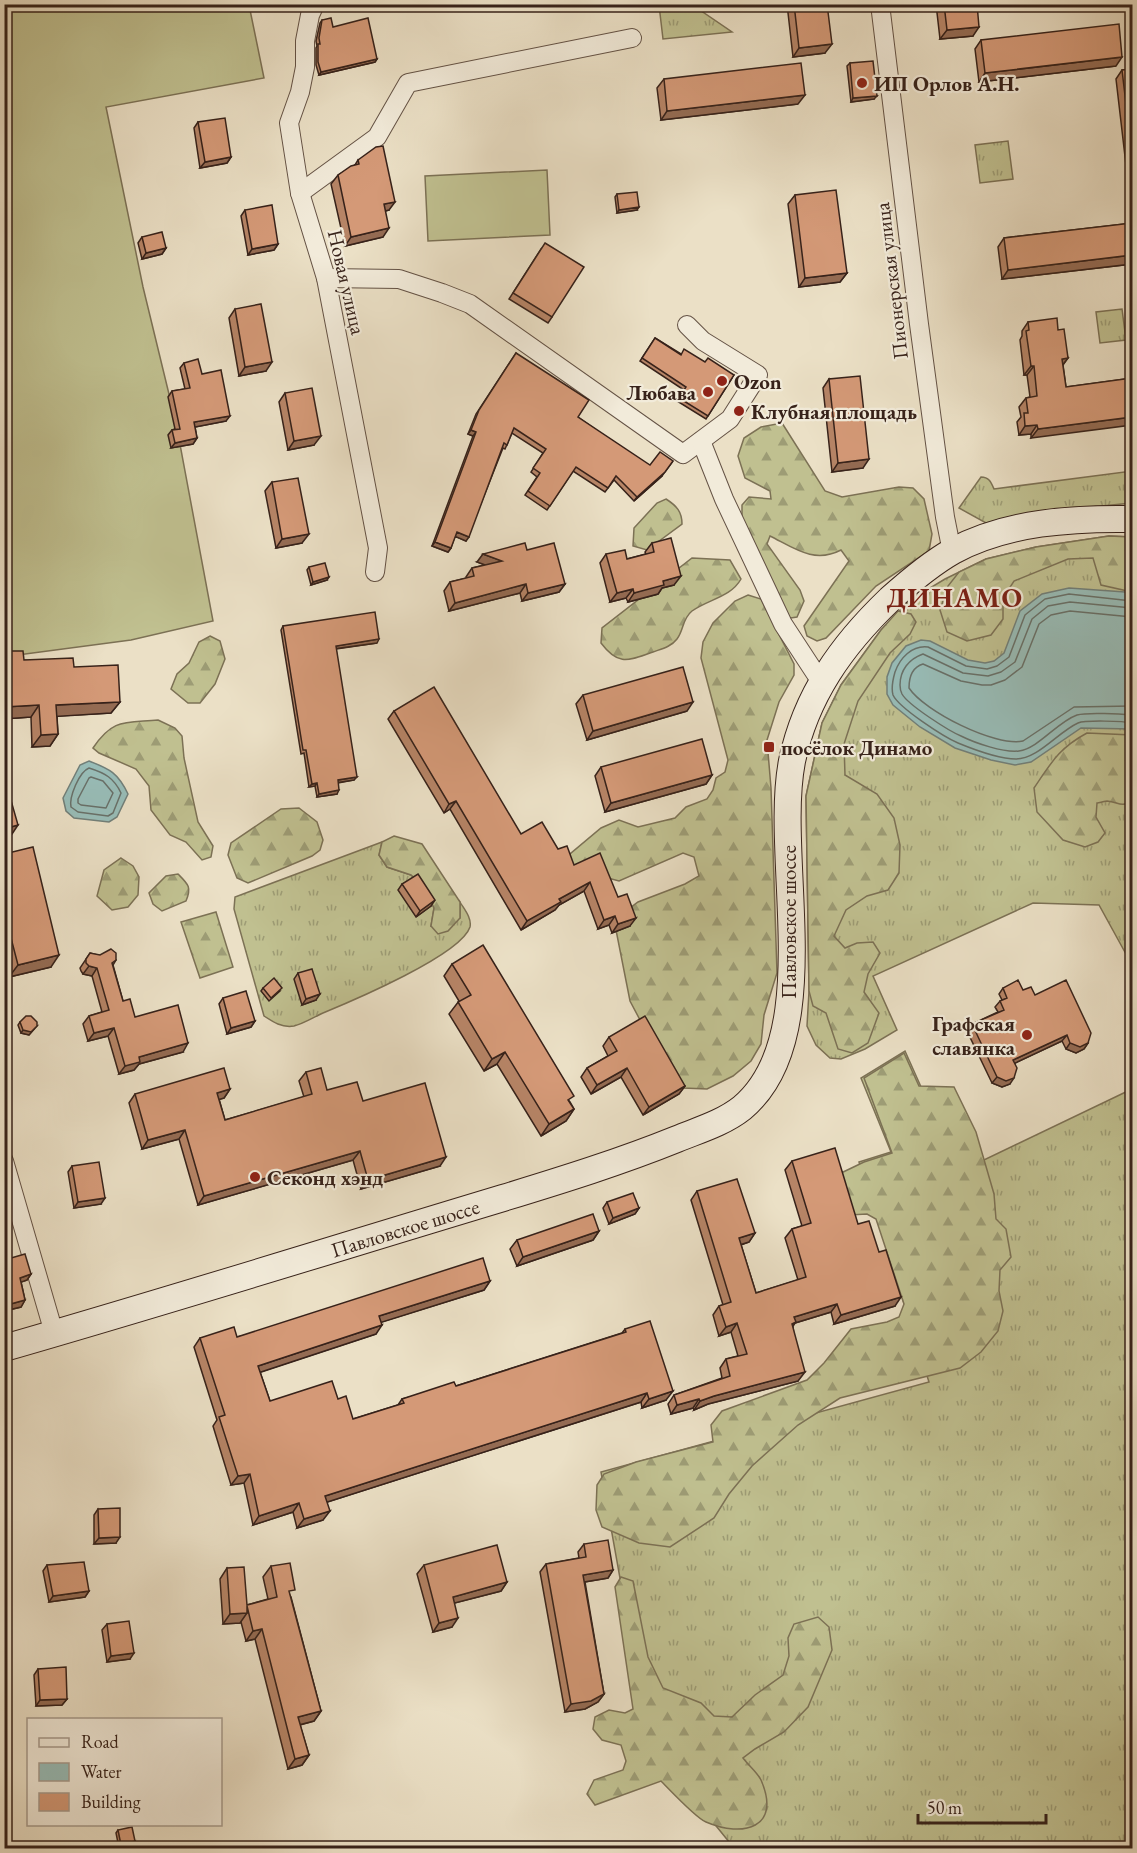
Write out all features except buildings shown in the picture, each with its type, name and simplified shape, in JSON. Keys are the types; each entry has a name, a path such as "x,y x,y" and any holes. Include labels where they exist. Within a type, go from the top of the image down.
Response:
{"main road":[{"name":"Павловское шоссе","path":"4,1348 612,1164 719,1122 739,1110 757,1094 765,1082 785,1026 792,954 787,806 792,761 807,712 821,682 869,619 909,581 952,552 984,537 1019,527 1068,520 1132,519"}],"street":[{"name":"Новая улица","path":"315,4 310,15 305,41 305,67 300,92 289,123 300,193 326,278 378,548 375,572"},
{"name":"Пионерская улица","path":"880,4 919,324 945,517 952,552"},
{"path":"300,193 377,137 408,83 632,38"},
{"path":"326,278 399,279 470,304 683,454 730,419 758,375 703,341 687,325"},
{"path":"700,441 724,499 783,624 821,682"},
{"path":"4,1161 54,1333"}],"green space":[{"path":"4,5 249,5 264,78 106,107 143,287 176,423 213,621 131,640 10,656 4,653"},
{"path":"659,5 696,5 697,8 732,32 663,39"},
{"path":"1008,141 1013,179 980,183 975,145"},
{"path":"547,170 550,235 428,241 425,176"},
{"path":"1122,309 1126,340 1100,343 1096,312"},
{"path":"782,423 825,491 842,497 899,487 913,488 924,499 932,534 929,551 876,586 826,638 817,641 807,636 804,626 849,561 841,550 831,554 813,555 804,553 770,536 767,544 800,590 804,601 797,617 784,619 742,525 742,505 749,497 771,499 770,491 745,478 738,456 744,438 761,427"},
{"path":"1132,471 1132,503 1030,513 986,523 959,508 981,477 988,479 994,489"},
{"path":"666,499 678,510 682,524 647,550 633,546 634,528 657,503"},
{"path":"1109,536 1132,537 1132,965 1099,905 1033,903 873,976 897,1030 865,1049 841,1059 830,1058 816,1045 807,1026 809,991 806,796 822,723 841,685 881,630 910,600 945,579 986,559 1036,547"},
{"path":"1109,536 1132,537 1132,592 1101,585 1093,558 1068,559 1014,581 1003,598 1003,619 991,635 967,641 947,632 940,610 948,586 959,572 986,559 1036,547"},
{"path":"692,558 730,560 741,579 726,594 692,611 686,617 677,639 669,646 625,660 607,651 601,643 602,628"},
{"path":"748,595 761,599 794,664 794,675 779,702 767,740 771,788 777,973 764,1015 761,1044 751,1061 733,1076 707,1089 683,1088 668,1073 630,1001 616,930 622,914 638,902 685,884 699,876 694,857 683,853 619,881 578,870 569,863 570,854 601,828 619,820 638,827 675,818 686,807 707,799 713,790 716,778 725,772 728,760 701,658 703,642 713,623 735,601"},
{"path":"898,611 911,614 916,622 910,634 890,653 858,701 844,744 845,775 877,794 894,818 900,845 899,873 888,890 867,896 846,910 834,936 845,948 857,943 873,942 880,953 868,974 864,992 879,1013 868,1043 852,1053 838,1049 826,1013 813,1006 809,991 806,796 822,723 841,685 881,630"},
{"path":"210,636 220,641 225,659 215,684 200,703 188,703 171,689 177,674 189,663 199,642"},
{"path":"158,720 175,728 182,736 184,758 198,822 213,846 211,857 202,860 186,842 170,835 151,810 149,786 136,769 99,753 93,748 107,731 114,727 128,722"},
{"path":"1087,733 1132,735 1132,801 1122,804 1107,801 1097,803 1096,817 1105,833 1098,842 1085,847 1063,840 1037,812 1034,788 1062,750"},
{"path":"299,808 317,822 323,840 320,850 312,856 248,883 237,878 228,855 231,843 281,809"},
{"path":"394,836 422,844 460,902 460,918 448,931 438,934 431,926 434,908 425,888 411,875 387,867 379,855 382,842"},
{"path":"382,842 379,855 387,867 411,875 425,888 434,908 431,926 460,918 460,902 469,917 470,927 462,938 447,951 427,963 380,988 301,1024 286,1026 264,1016 234,909 235,897"},
{"path":"121,858 133,866 139,877 138,895 128,907 112,910 97,896 104,870"},
{"path":"178,874 188,886 186,901 162,911 153,904 149,893 166,876"},
{"path":"216,912 233,967 200,978 181,922"},
{"path":"905,1051 959,1172 1132,1089 1132,1848 734,1848 678,1779 640,1690 601,1472 929,1382 859,1162 891,1152 861,1078"},
{"path":"904,1053 919,1086 954,1087 976,1132 994,1194 996,1219 1006,1229 1011,1257 1000,1270 999,1291 1003,1311 998,1331 981,1352 960,1368 840,1398 798,1425 752,1466 729,1494 714,1518 670,1547 639,1543 602,1527 596,1510 597,1485 604,1474 636,1462 713,1442 711,1425 722,1411 807,1380 851,1329 887,1322 899,1317 904,1304 876,1219 867,1214 849,1215 839,1174 864,1162 892,1153 864,1078"},
{"path":"621,1577 633,1581 648,1657 663,1688 701,1703 714,1716 732,1717 755,1695 783,1675 789,1656 788,1638 794,1624 818,1617 829,1627 832,1650 808,1707 784,1732 743,1758 761,1780 766,1796 763,1819 755,1825 733,1829 706,1822 690,1810 661,1781 595,1805 587,1794 594,1780 623,1770 626,1761 621,1745 602,1740 593,1729 595,1717 609,1710 625,1713 633,1709 615,1587"}],"water":[{"path":"1069,588 1125,592 1132,595 1132,729 1081,728 1031,762 1015,765 955,748 920,727 893,705 887,694 887,677 892,663 906,646 921,640 930,641 968,660 985,663 994,661 1004,653 1020,611 1042,594"},
{"path":"89,761 113,773 121,781 128,794 117,817 109,822 74,818 66,811 63,798 80,765"}],"place":[{"name":"ИП Орлов А.Н.","path":"862,83"},
{"name":"Ozon","path":"722,381"},
{"name":"Любава","path":"708,392"},
{"name":"Клубная площадь","path":"739,411"},
{"name":"посёлок Динамо","path":"769,747"},
{"name":"Графская славянка","path":"1027,1035"},
{"name":"Секонд хэнд","path":"255,1177"}],"district":[{"name":"ДИНАМО","path":"955,597"}]}
